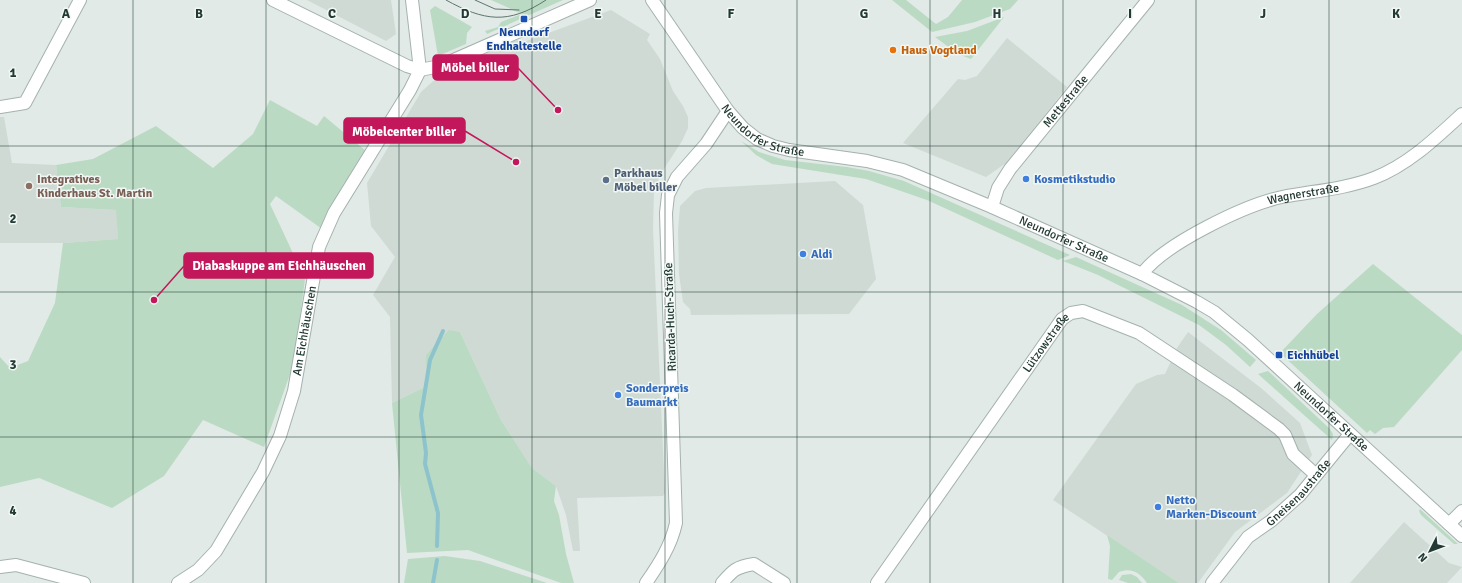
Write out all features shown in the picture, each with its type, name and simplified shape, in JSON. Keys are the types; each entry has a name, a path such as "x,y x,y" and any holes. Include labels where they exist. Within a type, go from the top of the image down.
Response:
{"street":[{"path":"0,107 25,103 80,0"},
{"path":"272,0 369,49 407,66 420,70 440,66 590,0"},
{"path":"412,0 420,70"},
{"name":"Neundorfer Straße","path":"652,0 728,111 748,132 773,146 867,161 903,170 992,207 1142,274 1198,302 1214,312 1248,340 1462,536"},
{"name":"Mettestraße","path":"992,207 998,188 1010,169 1148,0"},
{"name":"Am Eichhäuschen","path":"178,583 198,570 216,551 263,472 280,436 294,391 319,247 334,213 410,90 420,70"},
{"name":"Ricarda-Huch-Straße","path":"646,583 665,555 674,536 676,523 666,213 668,195 677,177 706,144 728,111"},
{"name":"Wagnerstraße","path":"1142,274 1150,263 1180,242 1211,224 1244,210 1280,197 1350,186 1375,178 1418,153 1462,114"},
{"name":"Lützowstraße","path":"878,583 1062,319 1071,313 1083,311 1139,333 1233,395 1280,429 1285,435 1293,454 1316,475"},
{"name":"Gneisenaustraße","path":"1212,583 1248,537 1271,521 1300,495 1350,434"},
{"path":"1449,524 1462,511"},
{"path":"722,583 732,570 742,566 754,564 784,583"},
{"path":"0,567 16,565 84,583"}],"shaded area":[{"path":"307,0 391,0 396,34 386,41"},
{"path":"611,10 650,34 647,40 660,59 673,91 688,117 688,128 682,141 660,175 654,192 653,229 665,493 663,496 577,498 580,551 573,551 566,515 556,486 532,468 501,420 460,332 427,355 427,386 392,403 390,317 373,295 395,257 371,226 367,183 421,92 442,73 516,40 524,42"},
{"path":"1007,38 1067,87 1006,163 986,177 903,143 958,79 965,80 977,76"},
{"name":"Integratives Kinderhaus St. Martin","path":"0,117 4,117 12,163 56,165 61,207 117,210 118,239 63,243 0,243"},
{"path":"835,181 863,205 876,279 849,314 691,315 690,309 683,302 679,274 678,231 680,206 695,191 706,188"},
{"path":"1188,332 1261,388 1300,423 1312,455 1287,493 1235,532 1198,583 1179,583 1053,500 1136,384 1157,375 1165,374 1177,348"},
{"path":"1404,522 1449,563 1462,567 1447,583 1350,583"}],"green space":[{"path":"491,0 563,0 487,34 485,31 498,27 501,22 522,14"},
{"path":"892,0 906,0 936,24 948,17 962,0 1018,0 1010,9 975,22 932,32"},
{"path":"435,6 472,27 467,33 466,44 438,56 430,10"},
{"path":"1004,17 971,59 958,54 935,37 967,31"},
{"path":"270,100 317,126 324,116 366,151 322,229 276,196 270,204 305,279 294,363 264,447 203,420 164,476 112,508 39,478 0,487 0,357 10,368 28,361 55,303 63,243 118,239 116,210 61,207 56,165 93,159 156,126 213,168 253,134"},
{"path":"741,141 759,152 785,160 847,167 869,171 904,181 1070,255 1058,260 927,200 866,179 772,164 756,155"},
{"path":"1076,257 1182,305 1221,330 1256,360 1250,367 1226,345 1199,325 1098,275 1063,261"},
{"path":"1373,264 1462,335 1462,350 1394,427 1383,428 1375,434 1370,430 1367,433 1280,353 1317,314"},
{"path":"449,330 460,332 501,420 532,468 556,486 554,501 559,515 566,554 574,583 561,583 468,550 407,553 392,403 427,386 426,355"},
{"path":"1268,371 1330,429 1333,434 1332,440 1258,374"},
{"path":"1420,509 1458,544 1454,544 1421,515 1419,511"},
{"path":"1107,535 1179,583 1147,583 1142,576 1128,570 1119,572 1112,580 1108,579 1110,546"},
{"path":"445,556 480,561 547,583 404,583 408,559"},
{"path":"1131,574 1137,577 1142,583 1128,583 1119,580 1122,575"}],"waterway":[{"path":"437,546 438,513 425,464 426,453 421,415 430,360 443,331"},
{"path":"433,583 437,560"}],"tram line":[{"path":"446,0 472,12 484,16 496,17 508,17 520,14 546,0"},
{"path":"475,0 495,9 519,10"}],"place":[{"name":"Neundorf Endhaltestelle","path":"524,19"},
{"name":"Haus Vogtland","path":"893,50"},
{"name":"Möbel biller","path":"558,110"},
{"name":"Möbelcenter biller","path":"516,162"},
{"name":"Kosmetikstudio","path":"1026,179"},
{"name":"Parkhaus Möbel biller","path":"606,180"},
{"name":"Integratives Kinderhaus St. Martin","path":"29,186"},
{"name":"Aldi","path":"803,254"},
{"name":"Diabaskuppe am Eichhäuschen","path":"154,300"},
{"name":"Eichhübel","path":"1279,355"},
{"name":"Sonderpreis Baumarkt","path":"618,395"},
{"name":"Netto Marken-Discount","path":"1158,507"}]}
